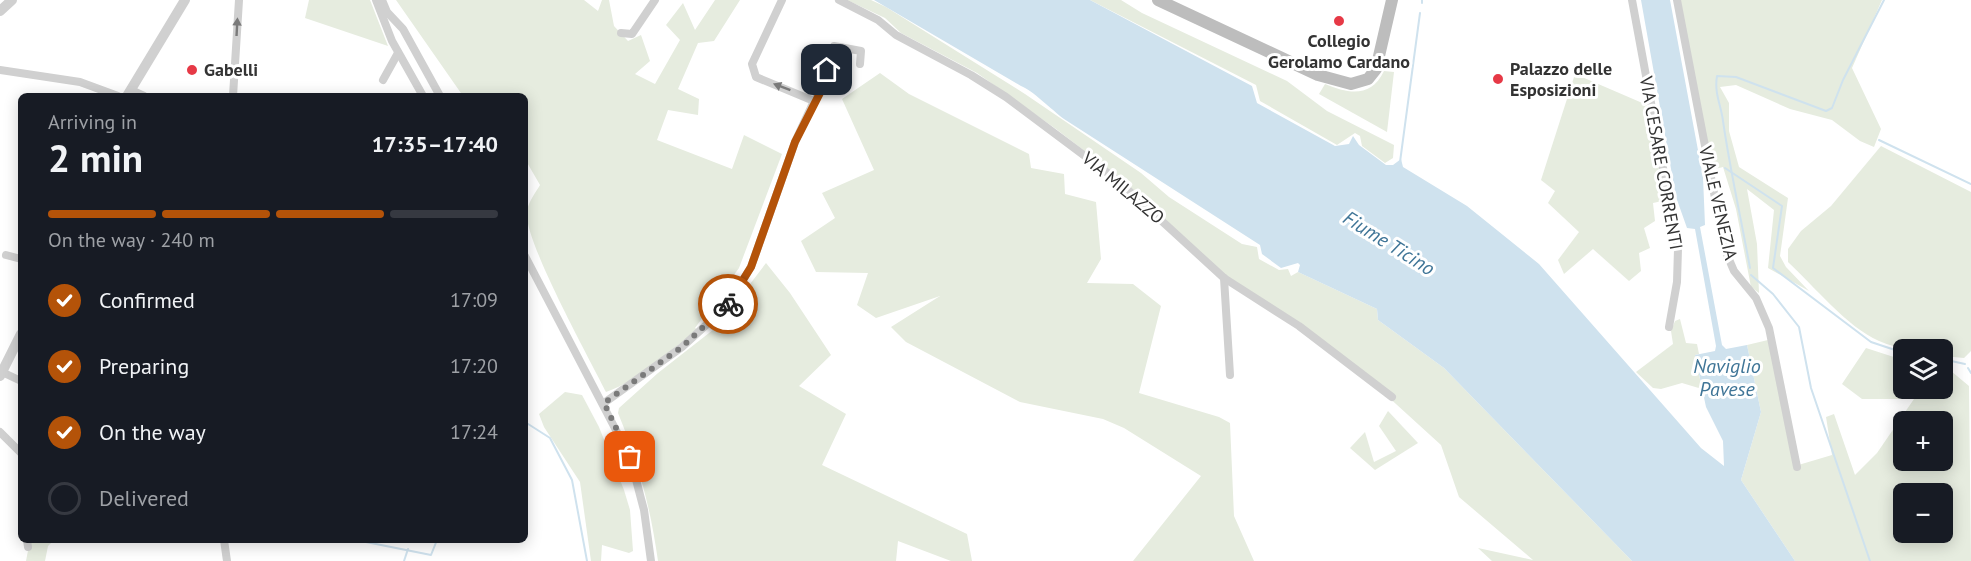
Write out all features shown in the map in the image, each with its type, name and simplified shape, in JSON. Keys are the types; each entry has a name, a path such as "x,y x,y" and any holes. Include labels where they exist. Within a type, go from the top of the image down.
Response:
{"main road":[{"path":"1158,0 1232,37 1318,75 1346,84 1356,84 1368,79 1377,69 1392,0"}],"street":[{"path":"0,11 12,0"},
{"path":"129,93 185,0"},
{"path":"233,93 239,0"},
{"path":"376,0 398,53 421,93"},
{"path":"382,0 387,12 403,29 438,93"},
{"path":"621,33 632,34 655,0"},
{"path":"782,0 752,64 753,73 756,77 814,101"},
{"name":"VIA MILAZZO","path":"839,0 1006,97 1117,180 1224,278 1299,326 1392,397"},
{"name":"VIA CESARE CORRENTI","path":"1632,0 1678,249 1677,282 1669,327"},
{"name":"VIALE VENEZIA","path":"1677,0 1725,250 1734,271 1756,298 1768,328 1797,467"},
{"path":"604,403 682,347 727,306 751,267 795,142 822,89 834,46 861,51 860,64"},
{"path":"383,80 398,53"},
{"path":"0,70 80,82 110,93"},
{"path":"6,255 18,258"},
{"path":"528,262 604,403 630,457 644,510 651,561"},
{"path":"1224,278 1230,375"},
{"path":"18,340 1,374 18,380"},
{"path":"0,432 18,450"},
{"path":"224,543 227,561"}],"shaded area":[{"path":"309,0 370,0 388,46 305,18"},
{"path":"396,0 584,0 598,11 602,0 609,0 614,26 628,41 641,35 650,61 635,74 655,84 680,40 666,25 683,3 695,30 715,0 740,0 714,41 698,43 678,89 699,99 698,115 668,110 657,140 732,169 744,135 782,154 739,268 695,328 698,330 643,373 606,392 545,271 528,224 528,207 540,185 528,164 528,93 461,93"},
{"path":"847,0 871,0 886,7 1025,94 1141,173 1169,197 1242,244 1257,247 1259,259 1279,270 1288,269 1291,276 1298,272 1377,309 1378,320 1444,368 1632,561 1492,561 1478,548 1533,560 1459,497 1441,445 1385,394 1224,274 1112,172 1056,129 977,73 901,33 885,18"},
{"path":"1090,0 1121,0 1142,13 1287,81 1327,111 1394,145 1393,158 1385,163 1362,146 1360,136 1355,133 1337,145 1260,101 1256,85"},
{"path":"1677,0 1882,0 1852,68 1881,129 1874,147 1860,141 1832,120 1790,109 1736,85 1720,87 1729,103 1729,131 1739,167 1788,198 1780,256 1786,267 1809,291 1768,268 1774,210 1747,189 1757,244 1759,293 1751,287 1736,209 1723,167 1712,170"},
{"path":"1384,71 1394,72 1387,132 1319,94 1325,84 1343,90 1366,90 1379,80"},
{"path":"880,73 909,94 1029,154 1031,168 1064,174 1065,194 1096,202 1101,259 1087,283 1133,284 1161,306 1139,393 1219,417 1230,423 1234,516 1254,561 1133,561 1201,476 1124,428 1103,419 1020,402 906,342 891,327 940,296 876,318 857,305 868,273 816,272 801,241 835,218 822,193 874,170 842,99"},
{"path":"1575,74 1647,105 1667,200 1653,203 1655,221 1644,228 1650,248 1639,253 1641,271 1629,281 1593,249 1564,274 1558,260 1579,232 1548,203 1555,191 1541,180"},
{"path":"1881,146 1971,192 1971,351 1964,358 1953,357 1953,339 1893,339 1893,346 1867,335 1831,305 1788,262 1788,249 1801,231 1831,206"},
{"path":"766,263 790,293 831,355 799,386 846,414 822,465 967,534 972,561 951,561 898,541 896,561 658,561 643,486 618,413 619,408 658,373 718,326"},
{"path":"1680,319 1686,343 1697,344 1699,354 1695,355 1702,389 1682,383 1661,389 1653,388 1636,372 1673,344 1671,331 1675,321"},
{"path":"1768,340 1795,466 1832,455 1826,417 1834,414 1855,475 1877,453 1893,430 1893,471 1953,471 1953,411 1906,411 1914,399 1953,399 1953,373 1969,386 1971,561 1795,561 1741,480 1761,412 1747,345"},
{"path":"1866,348 1893,357 1893,399 1862,399 1842,384"},
{"path":"565,392 582,395 599,427 630,510 633,551 629,553 602,545 601,561 591,561 580,482 544,427 539,414"},
{"path":"1388,411 1418,443 1375,470 1350,448 1365,432 1374,462 1396,451 1379,426"},
{"path":"29,543 51,543 48,546 45,561 26,561"}],"water":[{"path":"874,0 1090,0 1252,86 1257,103 1335,146 1349,144 1353,136 1359,145 1386,165 1393,165 1401,159 1403,167 1467,206 1539,264 1701,448 1724,466 1723,441 1706,407 1695,355 1715,351 1716,346 1695,229 1687,228 1676,197 1641,0 1670,0 1703,177 1705,225 1700,227 1722,345 1726,349 1747,345 1761,412 1741,480 1795,561 1632,561 1444,368 1378,320 1377,309 1298,272 1300,265 1298,263 1281,268 1262,254 1260,245 1064,119 1031,92"}],"waterway":[{"path":"1750,268 1717,93 1717,76 1736,77 1826,111 1832,108 1843,80 1884,0"},
{"path":"1400,162 1420,13"},
{"path":"1879,140 1971,184"},
{"path":"1725,168 1782,206 1773,268 1871,342 1893,349"},
{"path":"1751,275 1773,294 1799,327 1811,388 1870,561"},
{"path":"1953,361 1965,364"},
{"path":"1968,368 1971,373"},
{"path":"528,424 550,438 572,480 587,561"},
{"path":"371,543 431,555 436,543"},
{"path":"404,561 408,549"}],"way so far":[{"path":"630,457 604,403 682,347 708,326 728,304"}],"place":[{"name":"Collegio Gerolamo Cardano","path":"1339,21"},
{"name":"Gabelli","path":"192,70"},
{"name":"Palazzo delle Esposizioni","path":"1498,79"}],"route":[{"path":"728,304 751,267 795,142 822,89 827,70"}],"water label":[{"name":"Fiume Ticino","path":"1389,243"},
{"name":"Naviglio Pavese","path":"1727,378"}]}
